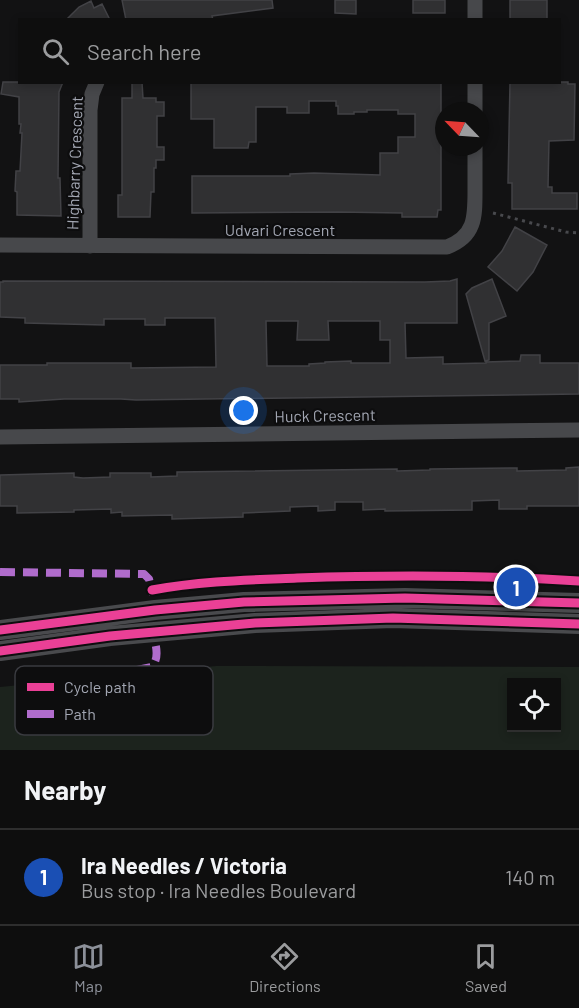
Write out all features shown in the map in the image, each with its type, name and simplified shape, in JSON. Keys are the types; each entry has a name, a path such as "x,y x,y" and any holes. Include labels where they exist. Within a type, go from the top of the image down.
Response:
{"main road":[{"path":"0,630 155,610 244,602 405,598 579,603"},
{"path":"0,651 110,636 255,623 393,618 579,624"}],"street":[{"path":"475,0 475,18"},
{"name":"Highbarry Crescent","path":"90,246 90,111 92,94 96,84"},
{"path":"475,84 475,102"},
{"name":"Udvari Crescent","path":"0,245 447,247 457,243 466,235 476,214 475,156"},
{"name":"Huck Crescent","path":"0,437 579,430"}],"path":[{"path":"493,213 566,232 579,232"}],"shaded area":[{"path":"213,666 579,667 579,750 0,750 0,687 15,686 15,735 213,735"}],"building":[{"path":"122,0 272,0 273,8 212,16 212,18 126,18"},
{"path":"335,0 356,0 356,14 335,13"},
{"path":"413,0 445,0 445,13 413,13"},
{"path":"510,0 547,0 547,18 510,18"},
{"path":"91,1 94,8 102,4 109,18 68,18 79,7"},
{"path":"3,82 62,84 59,92 58,178 60,178 61,216 17,215 16,171 20,171 22,133 20,133 21,124 19,124 19,97 1,94"},
{"path":"568,82 568,84 575,84 574,140 549,141 548,187 552,187 552,193 577,193 577,209 512,209 512,183 508,183 510,84"},
{"path":"132,84 142,84 143,98 156,98 156,102 164,102 164,116 157,116 157,147 164,147 164,160 156,160 156,168 154,168 154,192 151,192 150,217 118,217 118,195 122,195 122,98 132,98"},
{"path":"191,84 441,84 441,102 435,102 435,156 441,156 441,210 438,210 437,217 402,217 402,213 192,213 192,176 290,176 290,174 314,173 380,175 380,153 398,153 398,137 415,137 415,114 398,114 398,110 367,110 367,112 354,112 354,114 338,114 336,101 309,101 309,113 287,113 287,107 256,107 256,142 249,142 248,148 214,148 214,119 191,119"},
{"path":"515,227 547,245 533,272 517,291 488,267 502,251"},
{"path":"457,279 457,323 405,323 406,358 443,357 443,364 520,361 521,355 540,355 540,363 579,363 579,394 64,399 19,402 19,399 0,399 0,365 131,363 131,368 216,367 215,318 165,318 165,325 145,325 145,319 104,319 104,325 25,323 25,318 0,317 0,282 3,281 450,281","holes":["266,321 298,321 297,340 329,340 328,321 380,321 380,340 390,340 390,363 351,363 351,361 325,362 309,364 309,366 267,366"]},
{"path":"492,279 506,316 489,323 489,360 485,361 466,294 472,288"},
{"path":"579,467 579,506 527,506 527,509 499,509 499,500 472,501 472,510 385,511 385,509 363,510 363,502 335,502 335,510 318,511 318,506 290,507 290,511 243,513 243,517 172,519 172,515 122,516 122,512 111,513 111,509 17,513 17,506 0,506 0,475 74,473 74,477 83,478 110,477 110,473 151,473 151,477 177,476 177,472 517,468 517,471 566,470 566,468"}],"marked path":[{"path":"0,572 144,574 149,579 153,595"},
{"path":"152,666 157,655 153,632"}],"cycle path":[{"path":"152,590 224,581 332,577 473,577 579,581"},
{"path":"0,630 155,610 244,602 405,598 579,603"},
{"path":"0,651 110,636 255,623 393,618 579,624"}],"place":[{"name":"Ira Needles / Victoria","path":"516,587"}]}
